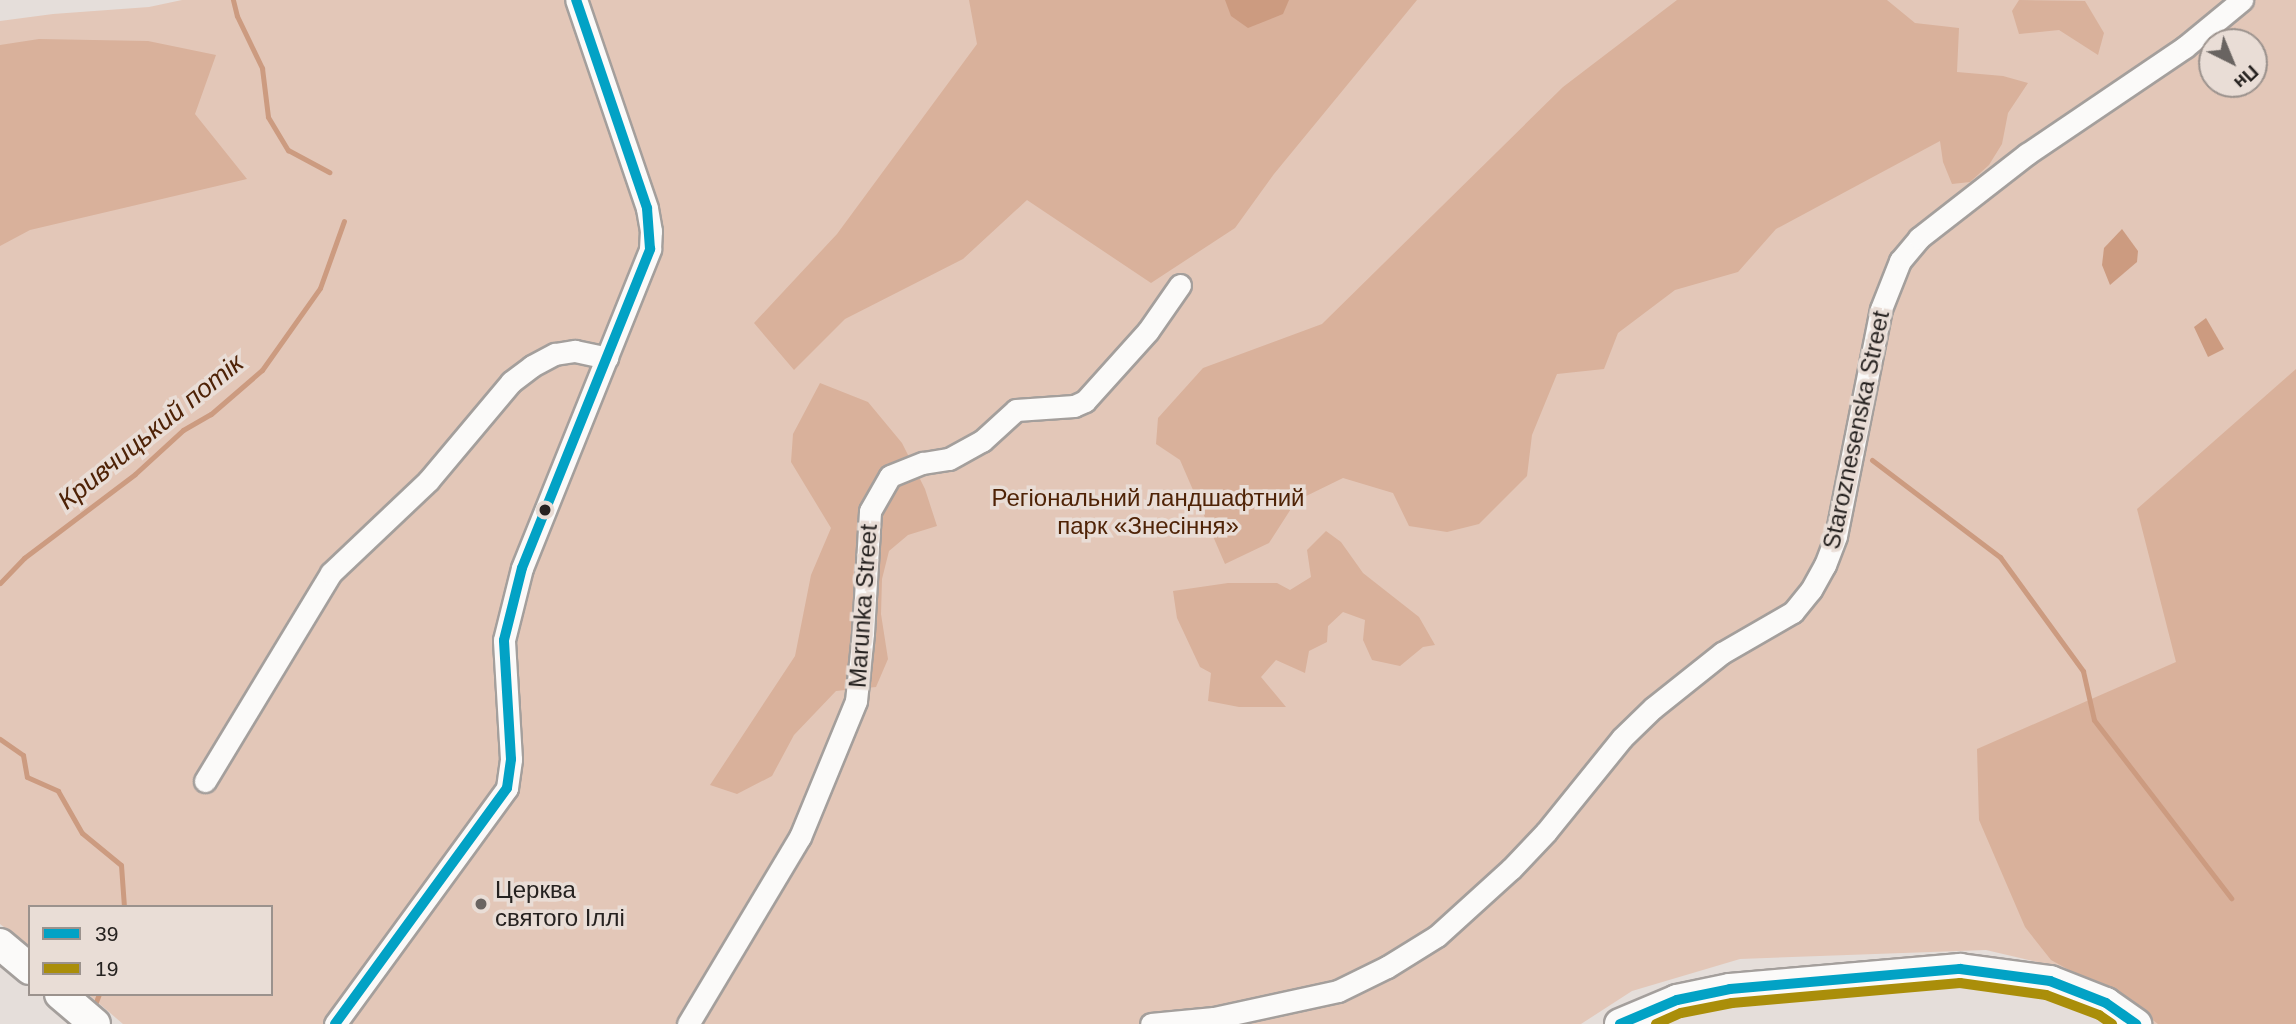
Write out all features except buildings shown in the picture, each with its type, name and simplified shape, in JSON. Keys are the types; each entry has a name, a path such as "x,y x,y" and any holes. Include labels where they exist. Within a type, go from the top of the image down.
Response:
{"main road":[{"path":"0,944 28,967"},
{"path":"1620,1024 1677,1000 1730,989 1960,969 2050,981 2106,1003 2136,1024"},
{"path":"62,996 95,1024"}],"street":[{"path":"335,1024 507,788 512,759 504,640 522,568 642,271 652,231 648,208 576,0"},
{"name":"Staroznesenska Street","path":"1151,1024 1214,1018 1338,991 1387,967 1437,936 1520,860 1622,738 1653,708 1722,653 1793,611 1825,565 1836,536 1881,309 1900,261 1919,238 2028,154 2185,47 2242,0"},
{"name":"Marunka Street","path":"688,1024 800,837 856,701 870,511 890,476 923,463 949,459 982,441 1016,410 1074,406 1085,401 1148,331 1180,285"},
{"path":"205,781 331,573 428,481 511,382 531,366 555,354 575,351 607,358"}],"green space":[{"name":"Регіональний ландшафтний парк «Знесіння»","path":"182,0 2296,0 2296,1024 2153,1024 2079,978 2041,963 1986,950 1740,959 1632,991 1581,1024 123,1024 90,996 273,996 273,905 28,905 28,945 0,924 0,21 149,7"}],"shaded area":[{"path":"969,0 1417,0 1274,174 1235,228 1151,283 1027,200 963,259 845,319 794,370 754,323 837,234 977,44"},
{"path":"1225,0 1289,0 1283,14 1248,28 1231,16"},
{"path":"1677,0 1887,0 1915,23 1959,28 1957,72 2003,76 2028,83 2008,113 2002,144 1989,165 1970,182 1952,184 1943,162 1940,141 1776,229 1738,272 1675,290 1618,333 1604,369 1557,374 1532,435 1527,476 1479,524 1447,532 1409,526 1393,493 1343,478 1296,501 1269,543 1225,564 1180,460 1156,444 1158,418 1203,368 1322,324 1563,87"},
{"path":"2019,0 2085,1 2104,33 2098,55 2059,30 2019,34 2012,11"},
{"path":"39,39 148,41 216,55 195,114 247,179 30,230 0,246 0,45"},
{"path":"2122,229 2138,251 2137,262 2110,285 2102,265 2104,248"},
{"path":"2206,318 2224,349 2208,357 2194,327"},
{"path":"2296,369 2296,1024 2158,1024 2133,1005 2051,960 2025,927 1979,820 1977,749 2176,662 2137,509"},
{"path":"820,383 868,402 902,443 925,489 937,526 908,535 889,551 882,579 881,614 888,659 876,687 836,691 794,735 772,776 737,794 710,785 795,656 811,575 831,528 791,462 793,434"},
{"path":"1326,531 1341,542 1363,573 1419,617 1435,645 1423,647 1400,666 1372,660 1363,640 1365,620 1343,612 1328,626 1327,642 1309,651 1305,673 1276,660 1261,677 1286,707 1239,707 1208,701 1211,673 1200,667 1177,618 1173,591 1228,583 1277,583 1290,590 1311,577 1307,550"}],"waterway":[{"name":"Кривчицький потік","path":"233,0 237,16 262,68 268,117 288,150 329,172"},
{"name":"Кривчицький потік","path":"0,583 24,558 135,474 183,430 211,414 262,370 320,288 344,221"},
{"path":"1872,460 2000,557 2083,671 2094,720 2231,898"},
{"name":"Кривчицький потік","path":"0,739 23,755 27,777 58,791 82,833 121,865 124,905"},
{"name":"Кривчицький потік","path":"94,1007 98,996"}],"transit line":[{"name":"39","path":"335,1024 507,788 511,759 504,640 522,568 650,249 647,208 576,0"},
{"name":"39","path":"1620,1024 1677,1000 1730,989 1960,969 2050,981 2106,1003 2136,1024"},
{"name":"19","path":"1656,1024 1681,1013 1732,1003 1960,983 2046,995 2099,1015 2112,1024"}],"place":[{"name":"Церква святого Іллі","path":"481,904"}]}
